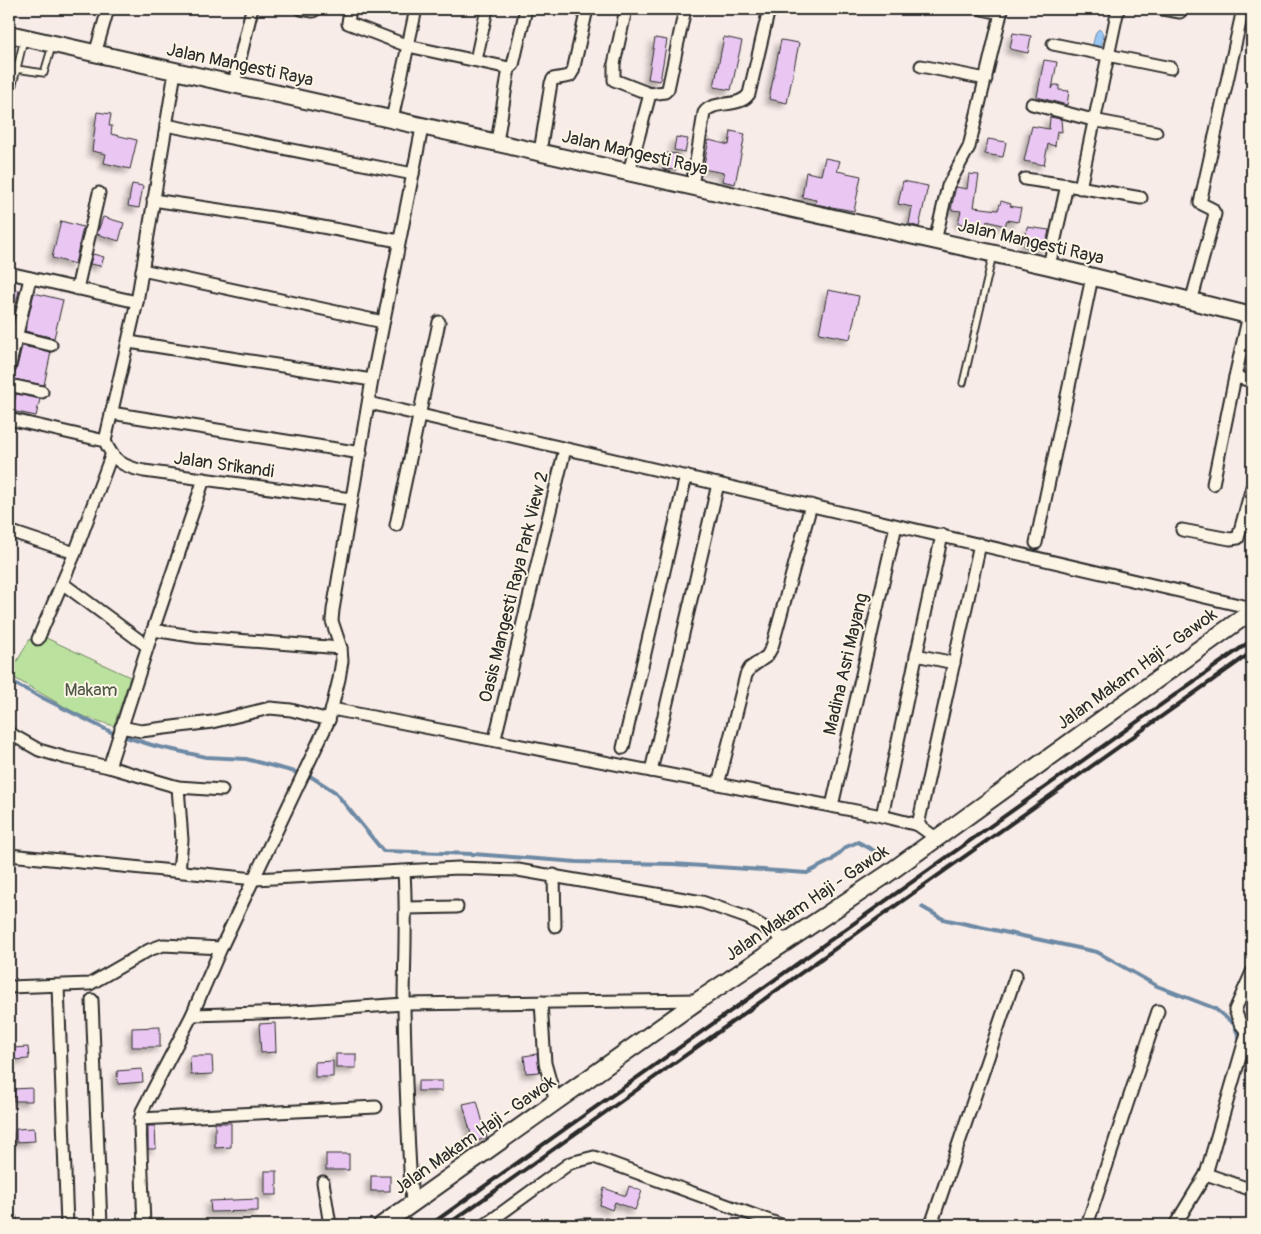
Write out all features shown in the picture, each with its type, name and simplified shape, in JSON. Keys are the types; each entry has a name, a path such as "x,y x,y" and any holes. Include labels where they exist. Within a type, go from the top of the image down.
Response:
{"street":[{"path":"95,54 108,9"},
{"path":"234,83 252,9"},
{"path":"301,9 313,11 316,9"},
{"path":"350,9 348,23 408,46 509,68"},
{"path":"392,119 416,9"},
{"path":"476,60 487,9"},
{"path":"497,142 509,68 513,66 526,9"},
{"path":"540,152 551,83 553,79 570,76 574,71 587,9"},
{"path":"626,9 614,64 614,80 650,94 665,92 668,89 686,9"},
{"path":"692,186 704,113 709,108 738,102 747,97 751,90 769,9"},
{"path":"935,240 948,186 968,147 1001,11 982,9"},
{"path":"1080,188 1118,9"},
{"path":"1162,9 1180,12"},
{"path":"1192,302 1214,214 1212,209 1200,203 1243,9"},
{"name":"Jalan Mangesti Raya","path":"17,35 175,72 234,83 392,119 422,128 497,142 935,240 1251,316"},
{"path":"1053,44 1171,68"},
{"path":"921,66 986,79"},
{"path":"38,639 75,553 111,456 105,441 137,302 175,72"},
{"path":"629,172 650,94"},
{"path":"1032,104 1094,120 1156,132"},
{"path":"166,125 413,174"},
{"path":"144,1225 140,1119 150,1094 192,1016 221,948 255,879 332,709 339,679 341,648 332,615 372,380 398,241 422,128"},
{"path":"1025,179 1141,198"},
{"path":"1049,266 1067,185"},
{"path":"77,289 99,193"},
{"path":"153,200 273,218 398,241"},
{"path":"142,270 383,322"},
{"path":"9,274 137,302"},
{"path":"1036,543 1092,277"},
{"path":"9,369 12,335 30,278"},
{"path":"1213,484 1235,378 1251,316"},
{"path":"396,525 439,322"},
{"path":"12,335 51,344"},
{"path":"129,342 372,380"},
{"path":"1235,378 1252,381"},
{"path":"9,385 42,392"},
{"path":"369,403 942,535 1252,609"},
{"path":"111,413 361,453"},
{"path":"9,419 105,441"},
{"name":"Oasis Mangesti Raya Park View 2","path":"496,734 565,448"},
{"name":"Jalan Srikandi","path":"111,456 127,467 351,500"},
{"path":"623,748 686,476"},
{"path":"109,767 147,646 204,479"},
{"path":"651,771 718,484"},
{"path":"1182,530 1230,539 1238,538 1252,487"},
{"path":"719,781 743,684 750,668 767,656 772,647 811,506"},
{"name":"Madina Asri Mayang","path":"832,806 895,530"},
{"path":"9,532 75,553"},
{"path":"882,816 942,535"},
{"path":"918,825 980,544"},
{"path":"62,582 147,646"},
{"name":"Jalan Makam Haji - Gawok","path":"382,1225 700,1000 903,863 1252,609"},
{"path":"153,630 198,637 341,648"},
{"path":"916,655 954,663"},
{"path":"119,732 212,722 270,708 291,710 328,720"},
{"path":"332,709 882,816 918,825 936,838"},
{"path":"9,733 53,755 109,767 178,787 222,790"},
{"path":"178,787 182,840 179,872"},
{"path":"9,855 255,879 488,867 554,875 702,902 748,918 788,941"},
{"path":"404,872 406,908 404,1004 412,1205"},
{"path":"554,875 555,926"},
{"path":"406,908 457,906"},
{"path":"9,988 90,984 149,950 163,945 221,948"},
{"path":"1175,1225 1206,1174 1247,1038 1236,1017 1235,1010 1252,972"},
{"path":"931,1225 1016,975"},
{"path":"58,986 68,1225"},
{"path":"92,1000 101,1225"},
{"path":"192,1016 291,1012 404,1004 700,1000"},
{"path":"541,1002 545,1063 556,1102"},
{"path":"1087,1225 1158,1011"},
{"path":"140,1119 376,1107"},
{"path":"485,1225 570,1163 594,1157 781,1225"},
{"path":"1206,1174 1252,1190"},
{"path":"323,1182 330,1225"},
{"path":"9,1217 12,1225"},
{"path":"582,1225 604,1225"}],"lane":[{"path":"9,101 16,69 17,35"},
{"path":"16,69 44,73 52,44"},
{"path":"962,383 993,254"}],"green space":[{"name":"Makam","path":"44,637 130,677 114,726 79,715 9,675 30,639 40,643"}],"water":[{"path":"1099,29 1103,33 1101,51 1092,47 1096,32"}],"building":[{"path":"1013,33 1031,36 1028,53 1010,49"},
{"path":"724,37 742,41 731,90 714,87"},
{"path":"655,38 667,40 660,81 648,79"},
{"path":"781,40 799,43 787,103 769,99"},
{"path":"1044,60 1057,62 1052,89 1054,85 1059,85 1059,90 1069,91 1067,105 1037,97"},
{"path":"97,112 111,114 109,126 112,126 111,134 137,140 130,169 104,163 106,154 92,151"},
{"path":"1050,117 1061,119 1062,132 1057,131 1055,146 1048,144 1044,165 1024,161 1032,126 1049,129"},
{"path":"731,131 745,134 735,184 722,181 724,173 703,169 709,140 729,145"},
{"path":"676,137 688,139 685,152 674,150"},
{"path":"988,139 1006,142 1003,157 985,154"},
{"path":"666,153 678,154 676,170 663,169"},
{"path":"825,158 840,161 837,171 861,176 854,211 815,204 816,200 802,197 806,172 821,175"},
{"path":"969,174 979,175 974,207 998,210 1001,201 1011,204 1010,206 1021,208 1018,222 1007,220 1005,226 987,221 986,225 971,222 970,226 958,223 961,211 951,210 954,195 956,187 967,189"},
{"path":"903,181 928,186 919,227 909,224 912,207 898,204"},
{"path":"132,184 143,186 139,208 128,206"},
{"path":"103,217 124,223 119,241 97,234"},
{"path":"61,221 83,227 75,264 52,258"},
{"path":"1027,227 1049,230 1045,249 1024,246"},
{"path":"93,254 104,257 101,266 90,264"},
{"path":"9,288 19,290 11,328 9,328"},
{"path":"828,290 859,296 850,339 819,333"},
{"path":"34,293 63,300 54,338 25,331"},
{"path":"22,346 51,352 44,385 9,378 16,371"},
{"path":"16,394 40,399 36,416 12,411"},
{"path":"275,1023 276,1052 261,1053 259,1024"},
{"path":"160,1027 160,1047 132,1047 132,1028"},
{"path":"28,1047 29,1059 13,1060 12,1048"},
{"path":"336,1054 356,1054 356,1068 336,1068"},
{"path":"537,1054 540,1072 526,1073 524,1056"},
{"path":"190,1056 212,1056 213,1074 191,1075"},
{"path":"333,1061 333,1077 315,1077 315,1062"},
{"path":"142,1069 143,1082 118,1084 117,1071"},
{"path":"418,1081 442,1081 442,1091 418,1091"},
{"path":"32,1088 32,1101 14,1101 14,1089"},
{"path":"477,1101 487,1138 473,1142 463,1104"},
{"path":"215,1123 231,1123 231,1147 215,1148"},
{"path":"148,1126 155,1126 156,1149 148,1149"},
{"path":"34,1128 35,1141 16,1142 16,1129"},
{"path":"326,1154 349,1154 349,1170 326,1170"},
{"path":"265,1171 277,1171 277,1195 265,1195"},
{"path":"371,1176 390,1176 390,1191 371,1191"},
{"path":"629,1186 642,1191 635,1210 615,1202 612,1210 600,1205 604,1188 626,1196"},
{"path":"258,1199 258,1211 211,1212 210,1201"}],"waterway":[{"path":"9,681 113,733 155,746 206,757 246,759 310,776 335,792 383,851 473,854 577,862 673,864 807,873 832,860 846,847 858,842 884,856"},
{"path":"922,907 943,919 1097,952 1157,986 1214,1008 1234,1024 1240,1040 1252,1045"}],"railway":[{"path":"430,1225 1252,640"},
{"path":"447,1225 1252,652"}]}
